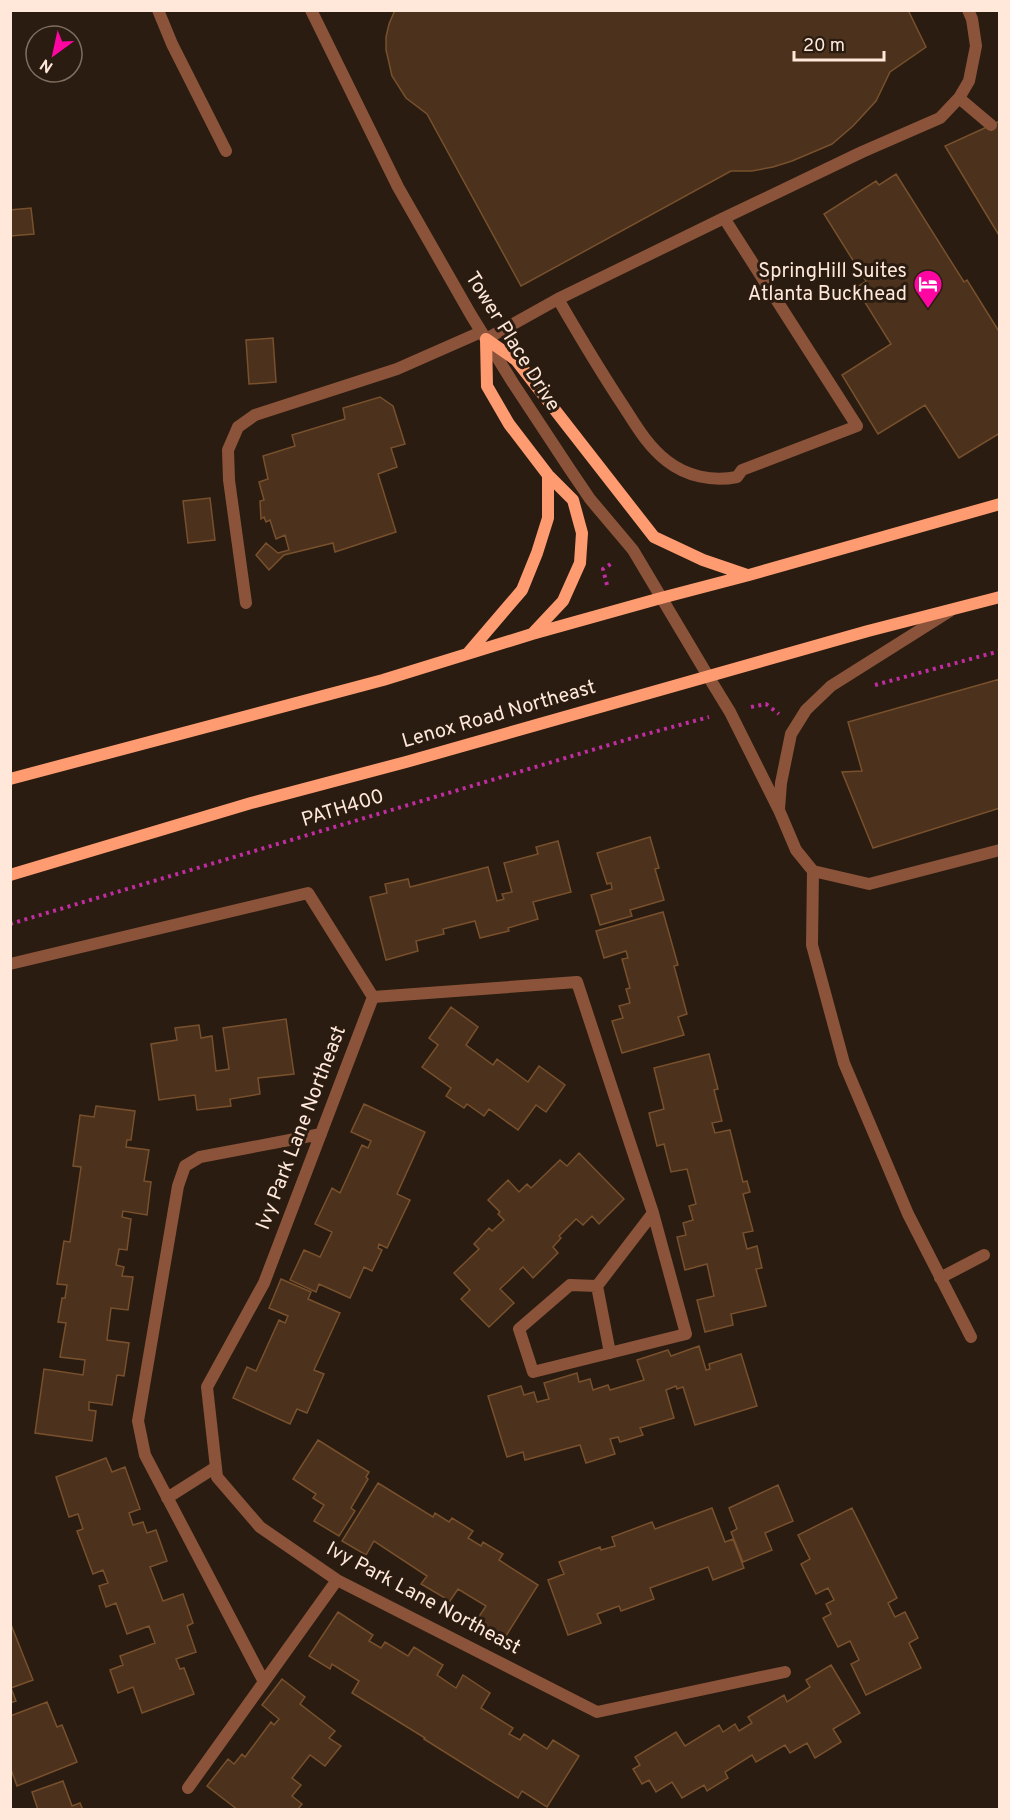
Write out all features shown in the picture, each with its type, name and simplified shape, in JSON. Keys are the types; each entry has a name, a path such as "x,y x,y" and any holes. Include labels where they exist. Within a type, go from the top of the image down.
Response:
{"main road":[{"path":"484,336 487,386 509,424 548,475 573,500 582,533 580,563 563,601 532,634"},
{"path":"484,336 516,360 654,537 704,560 749,575"},
{"path":"469,652 522,590 548,518 548,475"},
{"path":"10,779 383,680 532,634 999,504"},
{"name":"Lenox Road Northeast","path":"10,875 251,803 999,597"}],"street":[{"path":"158,10 172,44 226,151"},
{"name":"Tower Place Drive","path":"311,10 398,187 484,336 590,499 633,550 730,712 779,810 796,850 813,871"},
{"path":"246,603 229,480 228,450 238,427 255,416 397,369 484,336 862,152 940,118 959,98 969,81 976,46 972,19 968,10"},
{"path":"959,98 991,125"},
{"path":"558,299 600,372 649,445 684,472 710,479 737,477 742,470 857,426 724,218"},
{"path":"779,810 781,783 791,734 806,710 831,686 954,608"},
{"path":"971,1337 908,1214 844,1063 812,945 813,871 869,884 999,850"},
{"path":"10,964 308,893 373,997 577,982 653,1213 686,1334 533,1372 519,1329 570,1285 597,1286"},
{"name":"Ivy Park Lane Northeast","path":"373,997 264,1283 207,1387 217,1478 260,1527 337,1580 597,1712 785,1672"},
{"path":"264,1682 145,1455 138,1421 178,1186 185,1166 200,1157 321,1134"},
{"path":"610,1353 597,1286 653,1213"},
{"path":"940,1278 984,1255"},
{"path":"167,1498 216,1467"},
{"path":"188,1788 337,1580"}],"path":[{"path":"607,585 603,569 614,562"},
{"path":"874,685 999,651"},
{"path":"766,704 781,715"},
{"name":"PATH400","path":"10,924 685,724"}],"building":[{"path":"395,10 908,10 926,47 890,72 876,101 853,126 832,144 773,167 752,171 731,171 521,286 427,114 406,98 392,76 386,50 386,37"},
{"path":"1000,121 1000,237 945,146"},
{"name":"SpringHill Suites Atlanta Buckhead","path":"896,174 964,282 967,280 1000,333 1000,433 959,458 925,405 878,434 842,375 891,344 856,288 866,281 824,214 876,181 879,185"},
{"path":"31,208 34,234 10,236 10,210"},
{"path":"273,338 276,382 249,384 246,340"},
{"path":"380,397 393,406 405,444 391,448 397,467 378,474 396,532 335,552 333,543 284,555 269,570 256,555 266,543 278,553 289,550 285,535 276,539 270,520 266,522 264,517 261,519 260,501 264,500 259,482 268,479 263,456 295,446 292,435 345,419 343,408"},
{"path":"210,498 215,540 188,543 183,501"},
{"path":"1000,679 1000,808 873,848 842,772 862,771 848,722"},
{"path":"650,837 659,868 655,869 664,900 630,910 632,916 600,925 591,895 612,889 611,883 607,884 597,853"},
{"path":"558,841 571,892 533,902 538,919 508,928 509,931 480,938 475,921 443,929 444,934 416,941 418,951 386,960 370,897 387,893 385,884 408,879 410,887 488,867 497,901 504,899 502,894 512,892 504,863 538,854 536,847"},
{"path":"663,912 678,965 674,966 687,1014 678,1017 684,1035 622,1053 612,1021 623,1018 619,1006 630,1003 626,989 630,988 622,959 628,958 626,951 604,958 596,931"},
{"path":"451,1007 478,1027 466,1045 493,1065 497,1059 528,1082 539,1066 565,1085 546,1112 536,1105 518,1130 489,1109 484,1116 467,1104 464,1108 446,1096 451,1088 422,1067 438,1045 429,1038"},
{"path":"286,1019 294,1074 258,1078 260,1094 230,1099 231,1106 197,1110 195,1095 159,1100 151,1044 177,1040 175,1028 199,1025 201,1038 212,1036 216,1071 229,1069 223,1028"},
{"path":"709,1054 718,1089 714,1090 722,1121 712,1123 715,1133 730,1130 743,1182 747,1181 750,1192 743,1194 753,1231 743,1233 747,1249 757,1246 762,1268 756,1269 766,1306 731,1314 733,1325 705,1332 697,1300 714,1296 707,1264 685,1270 677,1237 686,1235 683,1223 693,1220 689,1206 696,1204 687,1169 671,1172 664,1144 657,1146 649,1113 664,1109 654,1068"},
{"path":"364,1104 425,1132 397,1194 410,1200 387,1248 379,1244 378,1248 382,1250 372,1271 364,1267 350,1298 319,1284 316,1292 290,1280 304,1250 320,1257 332,1232 315,1224 332,1188 340,1193 362,1145 368,1148 371,1141 351,1132"},
{"path":"96,1106 135,1111 131,1140 127,1140 126,1147 149,1150 144,1181 151,1182 147,1215 123,1211 122,1217 131,1219 127,1250 119,1249 116,1265 124,1267 122,1276 133,1277 128,1310 111,1308 107,1340 129,1343 124,1376 117,1375 112,1405 89,1402 89,1410 96,1411 92,1441 35,1433 44,1369 83,1375 85,1360 60,1357 66,1323 58,1322 67,1285 57,1284 64,1241 70,1242 81,1167 73,1166 80,1115 94,1117"},
{"path":"579,1153 624,1199 599,1224 592,1216 583,1225 576,1219 559,1236 561,1238 553,1247 558,1253 533,1278 523,1267 500,1289 514,1303 489,1327 461,1299 470,1290 454,1273 479,1249 474,1244 489,1228 492,1231 504,1220 498,1214 500,1212 488,1200 508,1180 519,1192 527,1184 531,1188 560,1160 567,1166"},
{"path":"281,1279 311,1292 308,1299 340,1313 314,1370 324,1374 307,1413 297,1409 290,1424 233,1398 247,1367 256,1371 279,1320 285,1323 288,1316 269,1308"},
{"path":"699,1346 706,1370 710,1369 709,1364 741,1354 757,1406 695,1425 683,1387 677,1389 676,1386 666,1390 674,1418 640,1428 643,1435 620,1442 618,1437 610,1439 615,1454 586,1463 580,1445 525,1460 523,1452 507,1457 488,1396 521,1386 524,1395 534,1392 537,1402 549,1399 544,1383 577,1373 579,1382 590,1379 593,1390 608,1385 610,1390 644,1380 637,1360 668,1350 671,1356"},
{"path":"318,1440 369,1472 366,1477 368,1479 351,1508 355,1511 339,1536 314,1521 324,1505 313,1498 316,1494 293,1479"},
{"path":"106,1458 112,1472 125,1467 140,1509 129,1513 133,1525 143,1522 147,1533 156,1530 167,1561 150,1567 163,1601 183,1594 193,1623 187,1626 196,1652 176,1659 180,1669 184,1668 194,1694 142,1713 133,1687 118,1693 110,1670 123,1665 120,1656 155,1643 149,1626 127,1634 116,1603 106,1607 99,1586 108,1583 103,1570 93,1574 77,1531 83,1529 78,1514 69,1517 56,1477"},
{"path":"378,1483 433,1517 435,1513 449,1522 452,1518 473,1531 468,1538 481,1546 483,1542 503,1554 499,1560 538,1585 504,1639 476,1621 486,1606 458,1589 450,1601 421,1584 427,1576 374,1541 366,1555 342,1541"},
{"path":"778,1485 793,1521 765,1533 772,1550 743,1562 731,1532 737,1529 729,1508"},
{"path":"712,1508 725,1542 733,1539 744,1568 713,1580 708,1567 650,1588 654,1599 621,1611 619,1606 597,1614 601,1623 568,1635 548,1580 564,1574 559,1562 600,1547 601,1550 615,1546 612,1537 652,1522 655,1529"},
{"path":"852,1508 897,1598 888,1603 895,1617 905,1612 918,1638 909,1643 921,1668 866,1695 851,1664 859,1660 850,1641 838,1647 823,1618 831,1614 826,1604 834,1600 828,1588 816,1594 801,1564 810,1559 798,1535"},
{"path":"338,1612 373,1635 369,1641 381,1648 385,1642 408,1656 414,1647 443,1665 437,1675 456,1688 463,1675 490,1693 481,1708 513,1728 509,1734 520,1740 524,1734 547,1749 553,1740 579,1756 547,1807 522,1791 518,1798 424,1739 352,1693 359,1681 332,1664 330,1669 309,1656"},
{"path":"10,1622 33,1680 11,1688 16,1701 10,1703"},
{"path":"831,1665 860,1713 833,1729 841,1742 815,1758 807,1743 790,1753 785,1745 756,1762 752,1755 725,1772 728,1778 707,1791 704,1785 682,1798 672,1782 656,1792 649,1780 642,1784 633,1769 640,1765 635,1757 676,1732 685,1746 719,1725 723,1732 735,1724 739,1731 752,1723 748,1717 784,1695 787,1702 810,1687 806,1680"},
{"path":"282,1679 305,1697 300,1704 335,1731 329,1738 341,1746 325,1766 310,1755 292,1778 301,1785 292,1796 302,1804 297,1810 238,1810 207,1786 228,1759 234,1764 242,1754 245,1757 271,1722 274,1725 279,1719 262,1705"},
{"path":"47,1702 57,1727 62,1725 77,1762 17,1786 12,1772 10,1773 10,1716"},
{"path":"63,1781 72,1806 80,1803 83,1810 38,1810 32,1792"}],"place":[{"name":"SpringHill Suites Atlanta Buckhead","path":"928,310"}]}
